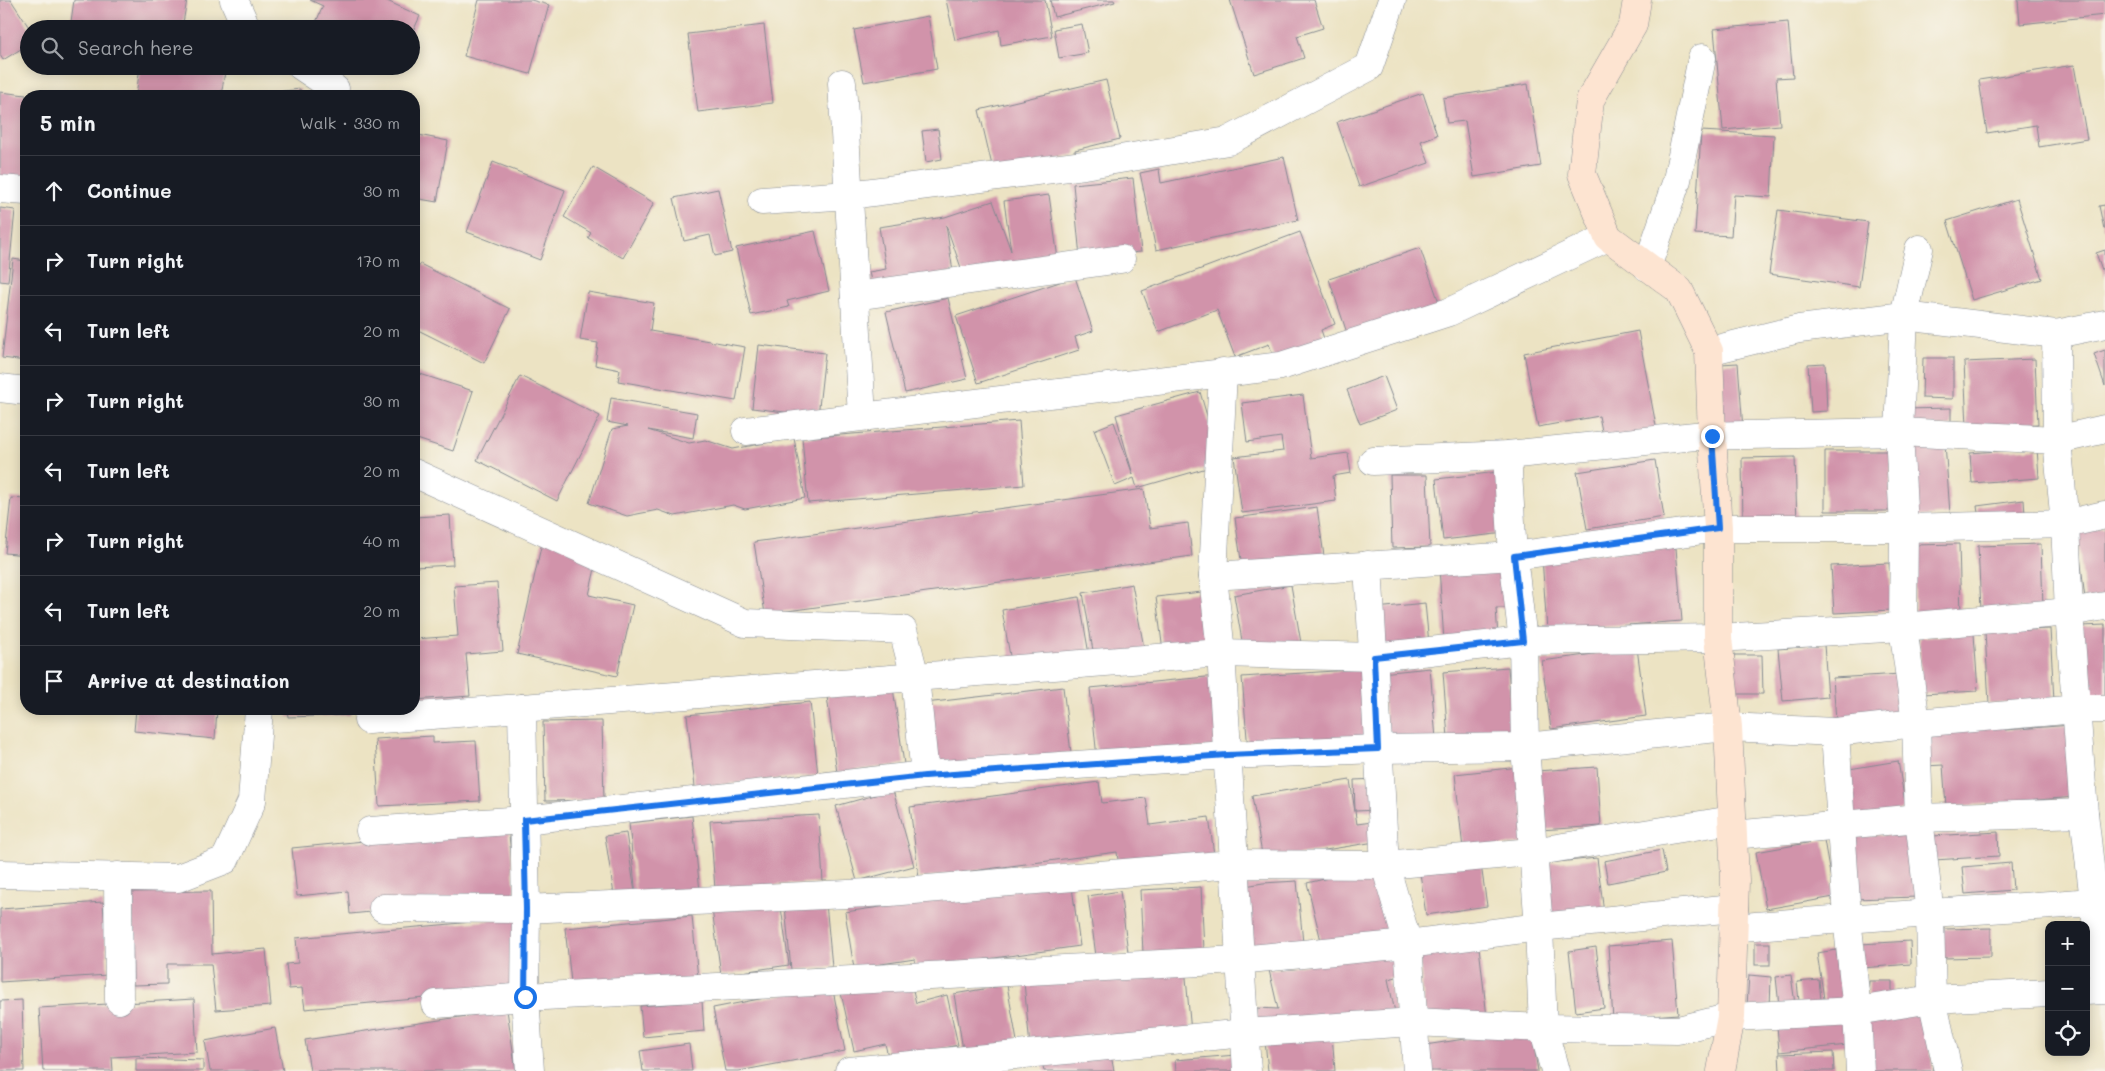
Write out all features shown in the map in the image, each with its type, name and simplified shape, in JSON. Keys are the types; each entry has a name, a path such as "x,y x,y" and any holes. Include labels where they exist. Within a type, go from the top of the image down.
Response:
{"street":[{"path":"234,0 243,20"},
{"path":"762,202 848,194 1084,164 1228,140 1369,66 1392,0"},
{"path":"1637,0 1634,25 1590,100 1582,174 1608,237 1679,290 1709,351 1718,528 1718,638 1728,727 1734,918 1731,1017 1721,1071"},
{"path":"1647,266 1677,180 1702,58"},
{"path":"314,75 335,90"},
{"path":"842,83 862,416"},
{"path":"0,189 20,191"},
{"path":"746,430 1281,366 1450,312 1608,237"},
{"path":"1919,249 1904,316 1899,432 1904,528 1903,627 1916,723 1919,818 1930,915 1932,999 1948,1071"},
{"path":"855,296 1121,259"},
{"path":"1709,351 1799,329 1904,316 2056,334 2105,324"},
{"path":"2056,334 2057,440 2069,612 2084,813 2104,990 2090,991"},
{"path":"1223,372 1213,576 1221,653 1247,1071"},
{"path":"0,388 20,390"},
{"path":"1373,461 1507,455 1712,436 1899,432 2057,440 2105,430"},
{"path":"1507,455 1514,556 1523,641 1525,747 1539,927 1543,1028 1555,1071"},
{"path":"420,477 745,623 903,630 915,677 925,776"},
{"path":"1213,576 1368,564 1514,556 1718,528 1904,528 2064,524 2105,516"},
{"path":"1368,564 1385,865 1408,944 1417,1071"},
{"path":"368,720 1221,653 1374,657 1523,641 1718,638 1903,627 2069,612 2105,606"},
{"path":"522,708 526,909 525,997 530,1071"},
{"path":"370,831 524,820 925,776 1227,755 1378,749 1525,747 1728,727 1836,732 2077,709 2105,709"},
{"path":"0,874 178,878 225,860 252,801 259,715"},
{"path":"1836,732 1847,918 1857,1011 1860,1071"},
{"path":"383,908 526,909 890,892 1233,864 1385,865 1532,852 1732,828 1842,824 1919,818 2084,813"},
{"path":"118,876 119,1000"},
{"path":"436,1004 525,997 1239,960 1408,944 1539,927 1734,918 1847,918 1930,915 2093,902"},
{"path":"849,1071 1244,1033 1414,1022 1543,1028 1678,1030 1731,1017 1857,1011 1932,999 2045,993"}],"building":[{"path":"0,0 11,0 24,20 20,20 20,50 3,60 0,55"},
{"path":"74,0 187,0 184,20 71,20"},
{"path":"310,0 385,0 420,16 418,20 317,20 323,6"},
{"path":"479,0 531,0 549,5 530,74 464,56"},
{"path":"946,0 1045,0 1052,36 1001,45 999,30 955,40"},
{"path":"1050,0 1114,0 1115,2 1054,17"},
{"path":"1230,0 1314,0 1323,28 1297,36 1304,58 1254,74"},
{"path":"2018,0 2105,0 2105,15 2020,24"},
{"path":"928,16 937,69 864,82 854,30"},
{"path":"1788,22 1793,77 1776,78 1780,125 1723,130 1714,29"},
{"path":"1082,24 1088,53 1059,58 1054,29"},
{"path":"764,25 773,103 698,112 688,34"},
{"path":"2074,65 2087,139 2039,147 2036,125 1987,133 1979,80"},
{"path":"139,75 224,75 222,90 137,90"},
{"path":"1106,80 1120,139 1075,150 1076,155 994,174 979,110"},
{"path":"1528,84 1541,166 1474,177 1465,121 1447,123 1443,98"},
{"path":"0,92 20,94 20,180 0,178"},
{"path":"1423,93 1437,135 1421,141 1429,163 1359,187 1337,122"},
{"path":"938,129 942,159 926,162 922,131"},
{"path":"1701,131 1774,135 1771,197 1734,195 1731,236 1695,234"},
{"path":"420,135 448,141 437,202 420,199"},
{"path":"1284,157 1298,220 1156,250 1140,173 1159,169 1161,183"},
{"path":"493,162 565,190 540,260 467,232"},
{"path":"593,167 654,203 623,258 588,238 591,233 564,217"},
{"path":"1133,178 1141,252 1080,257 1073,184"},
{"path":"718,189 732,252 715,256 710,235 684,241 674,198"},
{"path":"1049,195 1058,259 965,279 946,225 953,272 872,285 869,272 886,269 879,227 945,217 993,201 1011,251 1004,201"},
{"path":"2017,199 2042,279 1972,300 1947,221"},
{"path":"2105,205 2105,229 2104,229 2099,206"},
{"path":"0,208 15,210 8,282 0,281"},
{"path":"1778,210 1868,222 1859,287 1769,274"},
{"path":"815,231 829,291 787,301 789,307 751,315 736,248"},
{"path":"1300,232 1335,324 1321,330 1327,347 1277,366 1269,344 1235,357 1217,310 1158,332 1142,291"},
{"path":"1420,248 1441,308 1349,339 1329,279"},
{"path":"2105,250 2105,278 2096,253"},
{"path":"13,259 20,260 20,360 2,358"},
{"path":"420,264 510,309 484,363 420,331"},
{"path":"1075,277 1093,331 1075,337 1079,350 978,383 956,316"},
{"path":"588,292 654,303 650,331 745,347 736,401 618,381 620,370 595,365 598,343 580,340"},
{"path":"948,298 967,379 905,393 886,312"},
{"path":"1638,331 1657,431 1604,441 1599,416 1538,427 1524,353"},
{"path":"759,345 825,353 818,416 752,408"},
{"path":"2105,350 2105,386 2094,354"},
{"path":"1923,358 1953,358 1953,399 1922,398"},
{"path":"2035,359 2038,424 1967,427 1964,362"},
{"path":"1738,363 1743,429 1723,430 1720,364"},
{"path":"1825,363 1827,411 1811,412 1808,364"},
{"path":"420,374 473,391 453,451 420,440"},
{"path":"520,376 600,416 557,501 477,460"},
{"path":"1384,376 1397,410 1360,424 1347,390"},
{"path":"1200,392 1221,464 1137,488 1134,478 1115,486 1094,430 1114,422 1133,475 1116,415"},
{"path":"1303,395 1311,458 1348,453 1351,473 1333,476 1336,501 1242,513 1234,457 1283,451 1281,437 1247,442 1242,403"},
{"path":"611,398 697,413 693,438 648,430 689,443 705,440 733,449 794,438 805,498 745,509 733,505 675,516 658,510 627,516 589,503 612,429 628,426 607,422"},
{"path":"1951,408 1951,426 1904,427 1904,409"},
{"path":"1019,421 1024,485 808,503 802,438"},
{"path":"1945,443 1950,514 1914,517 1909,445"},
{"path":"2037,448 2039,478 1972,483 1970,453"},
{"path":"1825,451 1891,451 1890,511 1825,511"},
{"path":"1795,457 1797,525 1743,526 1742,458"},
{"path":"1655,460 1664,517 1587,529 1577,472"},
{"path":"1498,472 1505,533 1443,540 1436,479"},
{"path":"1390,475 1427,475 1430,547 1392,548"},
{"path":"1144,489 1150,528 1188,523 1192,556 765,614 754,542"},
{"path":"11,498 20,499 20,554 5,553"},
{"path":"2024,500 2025,515 1979,520 1977,506"},
{"path":"1317,507 1324,556 1242,567 1235,518"},
{"path":"450,515 453,565 420,567 420,517"},
{"path":"2105,527 2105,596 2085,599 2077,530"},
{"path":"543,538 599,551 589,595 633,605 617,676 517,654"},
{"path":"1959,544 1961,616 1915,618 1914,545"},
{"path":"2041,544 2043,608 1981,610 1978,546"},
{"path":"1676,548 1682,621 1547,631 1542,557"},
{"path":"1889,563 1892,610 1834,613 1831,566"},
{"path":"1504,564 1506,608 1496,608 1498,637 1444,641 1439,568"},
{"path":"497,583 503,651 466,654 470,696 420,700 420,639 458,636 454,586"},
{"path":"1132,584 1145,653 1095,662 1083,593"},
{"path":"1291,585 1301,643 1244,652 1234,595"},
{"path":"1211,591 1217,645 1163,651 1156,597"},
{"path":"1079,597 1090,660 1013,673 1002,610"},
{"path":"1425,603 1429,644 1381,649 1376,608"},
{"path":"2105,625 2105,697 2086,699 2081,626"},
{"path":"2050,629 2054,701 1989,704 1985,632"},
{"path":"1974,634 1978,691 1922,694 1919,637"},
{"path":"1824,645 1828,697 1783,701 1778,649"},
{"path":"1637,648 1646,716 1551,729 1542,661"},
{"path":"1734,655 1762,655 1763,694 1735,694"},
{"path":"1508,667 1513,733 1448,738 1443,672"},
{"path":"1430,668 1436,739 1388,743 1381,673"},
{"path":"1365,669 1368,741 1248,750 1242,677"},
{"path":"1901,674 1904,717 1836,721 1833,678"},
{"path":"1217,676 1224,746 1097,758 1090,688"},
{"path":"1063,687 1071,753 933,768 925,703"},
{"path":"893,688 904,764 837,773 827,696"},
{"path":"810,702 818,775 695,787 687,715"},
{"path":"135,715 217,715 215,739 134,731"},
{"path":"288,715 350,715 288,717"},
{"path":"602,721 604,800 545,801 543,722"},
{"path":"2004,722 2005,730 2071,725 2076,797 1946,807 1943,765 1925,766 1922,728"},
{"path":"433,736 433,743 476,741 480,801 379,806 375,739"},
{"path":"1898,761 1906,809 1851,819 1843,770"},
{"path":"1519,767 1527,843 1463,849 1455,774"},
{"path":"1597,767 1601,826 1540,830 1536,771"},
{"path":"1378,779 1379,810 1355,811 1354,780"},
{"path":"1350,780 1357,824 1372,822 1375,842 1263,860 1252,796"},
{"path":"1099,782 1102,803 1146,798 1150,825 1209,817 1214,855 1119,868 1117,852 919,878 910,807"},
{"path":"893,790 914,866 857,881 836,806"},
{"path":"819,815 823,882 715,889 710,821"},
{"path":"692,816 700,891 636,897 629,823"},
{"path":"508,827 516,898 350,914 348,891 297,896 292,848"},
{"path":"1998,832 1999,856 1934,860 1932,836"},
{"path":"626,833 636,899 615,901 605,836"},
{"path":"1915,833 1918,897 1852,899 1847,837"},
{"path":"1824,840 1834,897 1766,909 1756,852"},
{"path":"1662,850 1666,872 1608,883 1604,861"},
{"path":"1479,851 1487,906 1426,915 1418,859"},
{"path":"1597,858 1604,913 1544,920 1538,864"},
{"path":"2011,863 2013,890 1965,894 1962,867"},
{"path":"1381,866 1397,931 1323,949 1307,883"},
{"path":"1071,880 1080,946 916,969 915,959 854,968 845,912"},
{"path":"1297,881 1303,943 1252,948 1245,886"},
{"path":"1201,887 1204,950 1143,953 1140,890"},
{"path":"211,891 212,954 266,949 271,1006 216,1010 211,964 167,964 167,984 133,985 132,892"},
{"path":"1120,891 1128,952 1096,956 1088,896"},
{"path":"780,900 789,965 721,975 712,909"},
{"path":"103,902 108,975 0,982 0,909"},
{"path":"826,903 832,967 791,970 785,906"},
{"path":"692,916 698,979 572,991 565,928"},
{"path":"517,918 524,989 305,1009 302,988 289,989 286,964 298,963 296,938"},
{"path":"1991,928 1991,957 1943,958 1942,929"},
{"path":"1672,941 1678,1014 1613,1019 1608,946"},
{"path":"1910,941 1911,964 1862,968 1861,944"},
{"path":"1755,943 1770,943 1770,965 1755,965"},
{"path":"1479,947 1487,1017 1426,1024 1419,953"},
{"path":"1596,947 1604,1008 1576,1012 1569,951"},
{"path":"1395,950 1401,976 1388,979 1396,1017 1257,1025 1257,1008 1278,1009 1269,970"},
{"path":"1836,950 1844,1002 1825,1005 1817,953"},
{"path":"1185,967 1191,1032 1030,1047 1024,982"},
{"path":"1749,975 1771,977 1770,1008 1747,1006"},
{"path":"1791,975 1795,1004 1779,1006 1776,977"},
{"path":"910,978 916,1003 947,995 958,1045 889,1060 885,1044 854,1051 841,993"},
{"path":"1819,980 1822,1009 1800,1011 1797,982"},
{"path":"1869,981 1892,981 1892,998 1868,998"},
{"path":"832,985 845,1051 739,1071 725,1071 713,1008"},
{"path":"1007,985 1018,1047 964,1056 954,994"},
{"path":"194,999 197,1052 112,1057 113,1071 43,1071 39,1008"},
{"path":"22,1000 24,1071 0,1071 0,1001"},
{"path":"702,1001 704,1031 643,1037 640,1006"},
{"path":"1926,1007 1933,1071 1870,1071 1863,1014"},
{"path":"507,1010 516,1071 310,1071 305,1040"},
{"path":"1846,1020 1848,1045 1779,1052 1777,1025"},
{"path":"275,1028 283,1071 210,1071 205,1041"},
{"path":"1531,1029 1538,1071 1419,1071 1425,1045"},
{"path":"1332,1035 1335,1071 1268,1071 1265,1041"},
{"path":"689,1044 692,1071 643,1071 640,1051"},
{"path":"1110,1050 1114,1071 1044,1071 1042,1061"},
{"path":"1833,1052 1834,1071 1780,1071 1779,1054"},
{"path":"1236,1055 1237,1071 1176,1071 1175,1060"},
{"path":"136,1058 203,1060 203,1071 136,1071"}],"route":[{"path":"525,997 524,820 925,776 1227,755 1378,749 1374,657 1523,641 1514,556 1718,528 1712,436"}]}
